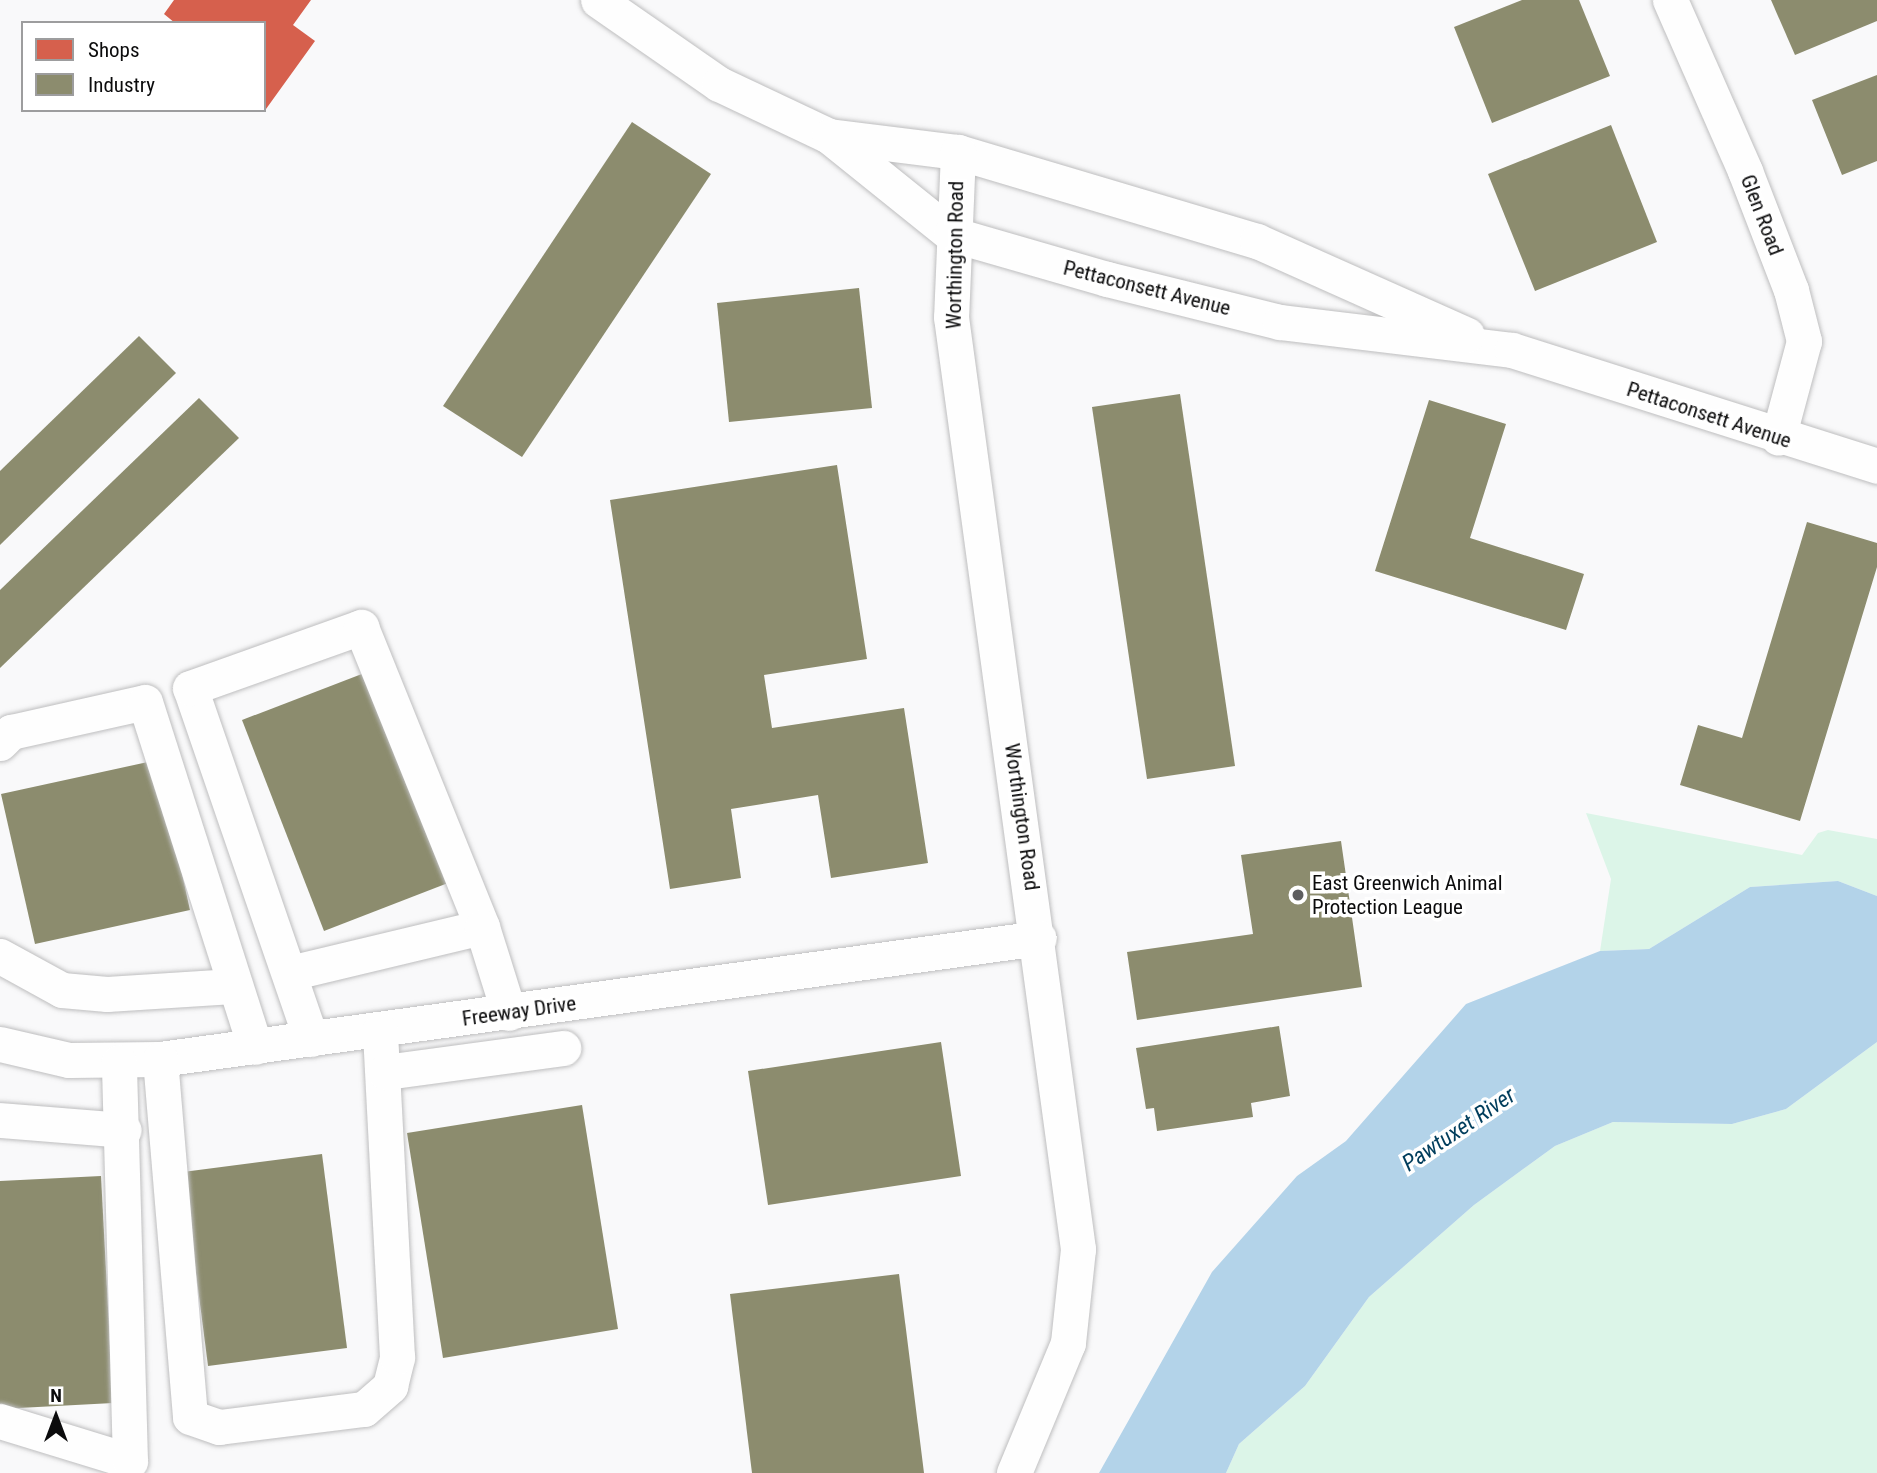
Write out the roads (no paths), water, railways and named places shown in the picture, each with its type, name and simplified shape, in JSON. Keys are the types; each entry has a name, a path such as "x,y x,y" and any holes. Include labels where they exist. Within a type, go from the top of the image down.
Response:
{"street":[{"name":"Pettaconsett Avenue","path":"598,0 719,84 829,136 951,234 1107,279 1280,322 1501,350"},
{"name":"Glen Road","path":"1671,0 1745,171 1791,290 1804,341 1778,438"},
{"name":"Pettaconsett Avenue","path":"829,136 958,152 1257,241 1501,350 1778,438 1877,466"},
{"name":"Worthington Road","path":"958,152 951,234 951,317 1076,1217 1078,1280 1068,1343 1014,1473"},
{"path":"311,1040 190,688 361,627 482,927 509,1013"},
{"path":"0,743 11,732 145,702 233,986 255,1047"},
{"path":"290,973 482,927"},
{"name":"Freeway Drive","path":"0,1044 69,1060 120,1062 160,1059 1038,938"},
{"path":"0,956 62,990 107,994 233,986"},
{"path":"160,1059 190,1417 219,1427 364,1409 390,1386 397,1357 385,1072 380,1030"},
{"path":"385,1072 563,1048"},
{"path":"0,1421 130,1461 124,1130 120,1062"},
{"path":"0,1120 124,1130"}],"water":[{"name":"Pawtuxet River","path":"1838,881 1877,896 1877,1042 1786,1109 1732,1124 1613,1122 1555,1146 1474,1205 1369,1297 1305,1386 1239,1444 1226,1473 1099,1473 1212,1272 1297,1176 1346,1141 1466,1004 1600,951 1649,949 1750,887"}],"place":[{"name":"East Greenwich Animal Protection League","path":"1298,895"}]}
